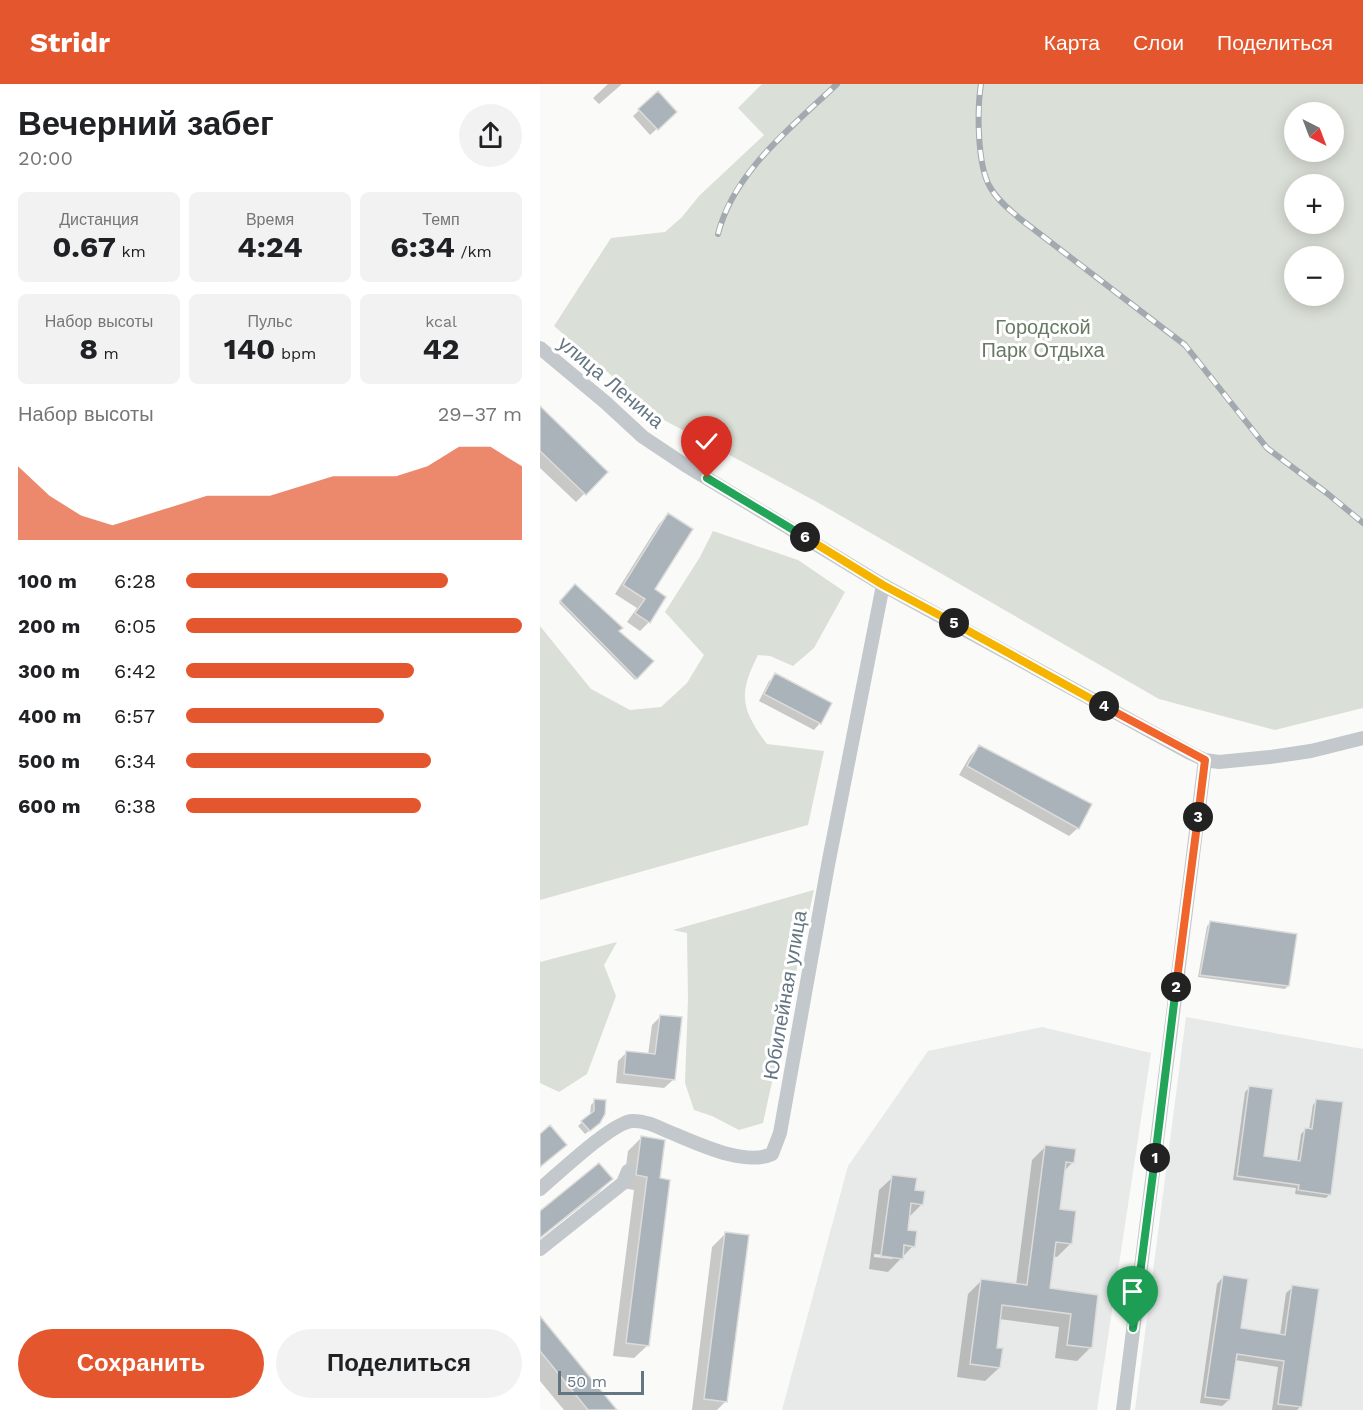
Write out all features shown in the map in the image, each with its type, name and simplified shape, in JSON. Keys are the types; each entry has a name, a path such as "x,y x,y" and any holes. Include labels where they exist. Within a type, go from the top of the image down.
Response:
{"street":[{"name":"улица Ленина","path":"540,348 644,437 685,465 883,585 1205,760 1219,762 1270,757 1311,751 1363,738"},
{"name":"Юбилейная улица","path":"540,1189 612,1129 631,1121 652,1125 742,1157 762,1158 772,1154 780,1133 828,865 883,585"},
{"path":"1123,1410 1205,760"},
{"path":"540,1249 623,1183 628,1171"}],"shaded area":[{"path":"1186,1017 1363,1049 1363,1410 1135,1410"},
{"path":"1042,1027 1151,1053 1097,1410 782,1410 848,1166 928,1051"}],"green space":[{"name":"Городской Парк Отдыха","path":"762,84 1363,84 1363,708 1275,730 1159,699 817,502 662,419 554,326 611,238 665,232 682,217 699,196 764,135 738,108"},
{"path":"713,531 798,560 845,592 814,648 793,666 770,656 758,655 747,680 745,691 747,711 767,744 824,751 808,825 540,900 540,626 591,689 630,710 661,707 687,683 704,655 665,612 700,557"},
{"path":"814,890 763,1123 739,1130 712,1116 694,1110 685,1083 688,1000 687,933 673,930"},
{"path":"617,942 604,965 616,996 587,1074 559,1092 540,1083 540,962"}],"building":[{"path":"658,91 677,112 658,130 638,109"},
{"path":"540,406 608,472 586,495 540,451"},
{"path":"668,513 693,529 655,589 666,597 650,623 635,613 645,599 623,585"},
{"path":"575,584 623,628 619,631 654,661 637,679 560,601"},
{"path":"775,673 832,703 821,724 764,694"},
{"path":"979,745 1092,804 1079,829 967,766"},
{"path":"1210,921 1297,934 1289,986 1200,975"},
{"path":"660,1015 682,1017 675,1080 624,1074 626,1051 655,1054"},
{"path":"1249,1086 1273,1089 1264,1156 1300,1161 1305,1128 1312,1129 1316,1099 1343,1102 1331,1195 1298,1190 1299,1185 1237,1176"},
{"path":"594,1099 606,1100 605,1114 600,1123 590,1131 581,1121 594,1111"},
{"path":"550,1125 567,1145 540,1167 540,1134"},
{"path":"641,1136 665,1140 660,1178 670,1180 649,1346 626,1343 647,1177 636,1175"},
{"path":"1045,1145 1076,1149 1074,1163 1066,1162 1060,1209 1076,1211 1072,1244 1056,1242 1050,1288 1098,1295 1092,1348 1067,1345 1071,1314 1002,1305 997,1348 1003,1348 1000,1368 970,1364 981,1279 1027,1285"},
{"path":"599,1163 613,1179 540,1238 540,1211"},
{"path":"892,1175 917,1178 915,1190 925,1191 923,1205 911,1203 908,1230 917,1231 915,1247 904,1245 903,1259 881,1256"},
{"path":"725,1232 749,1235 727,1402 704,1399"},
{"path":"1223,1275 1248,1279 1241,1328 1285,1335 1292,1285 1319,1289 1302,1407 1278,1404 1284,1361 1237,1354 1230,1400 1205,1397"},
{"path":"540,1316 617,1410 588,1410 540,1351"}],"railway":[{"path":"718,234 726,211 751,170 784,134 837,84"},
{"path":"981,84 980,151 986,177 993,192 1019,218 1185,345 1267,448 1363,523"}],"route":[{"path":"707,478 883,585 1205,760 1133,1328"}]}
